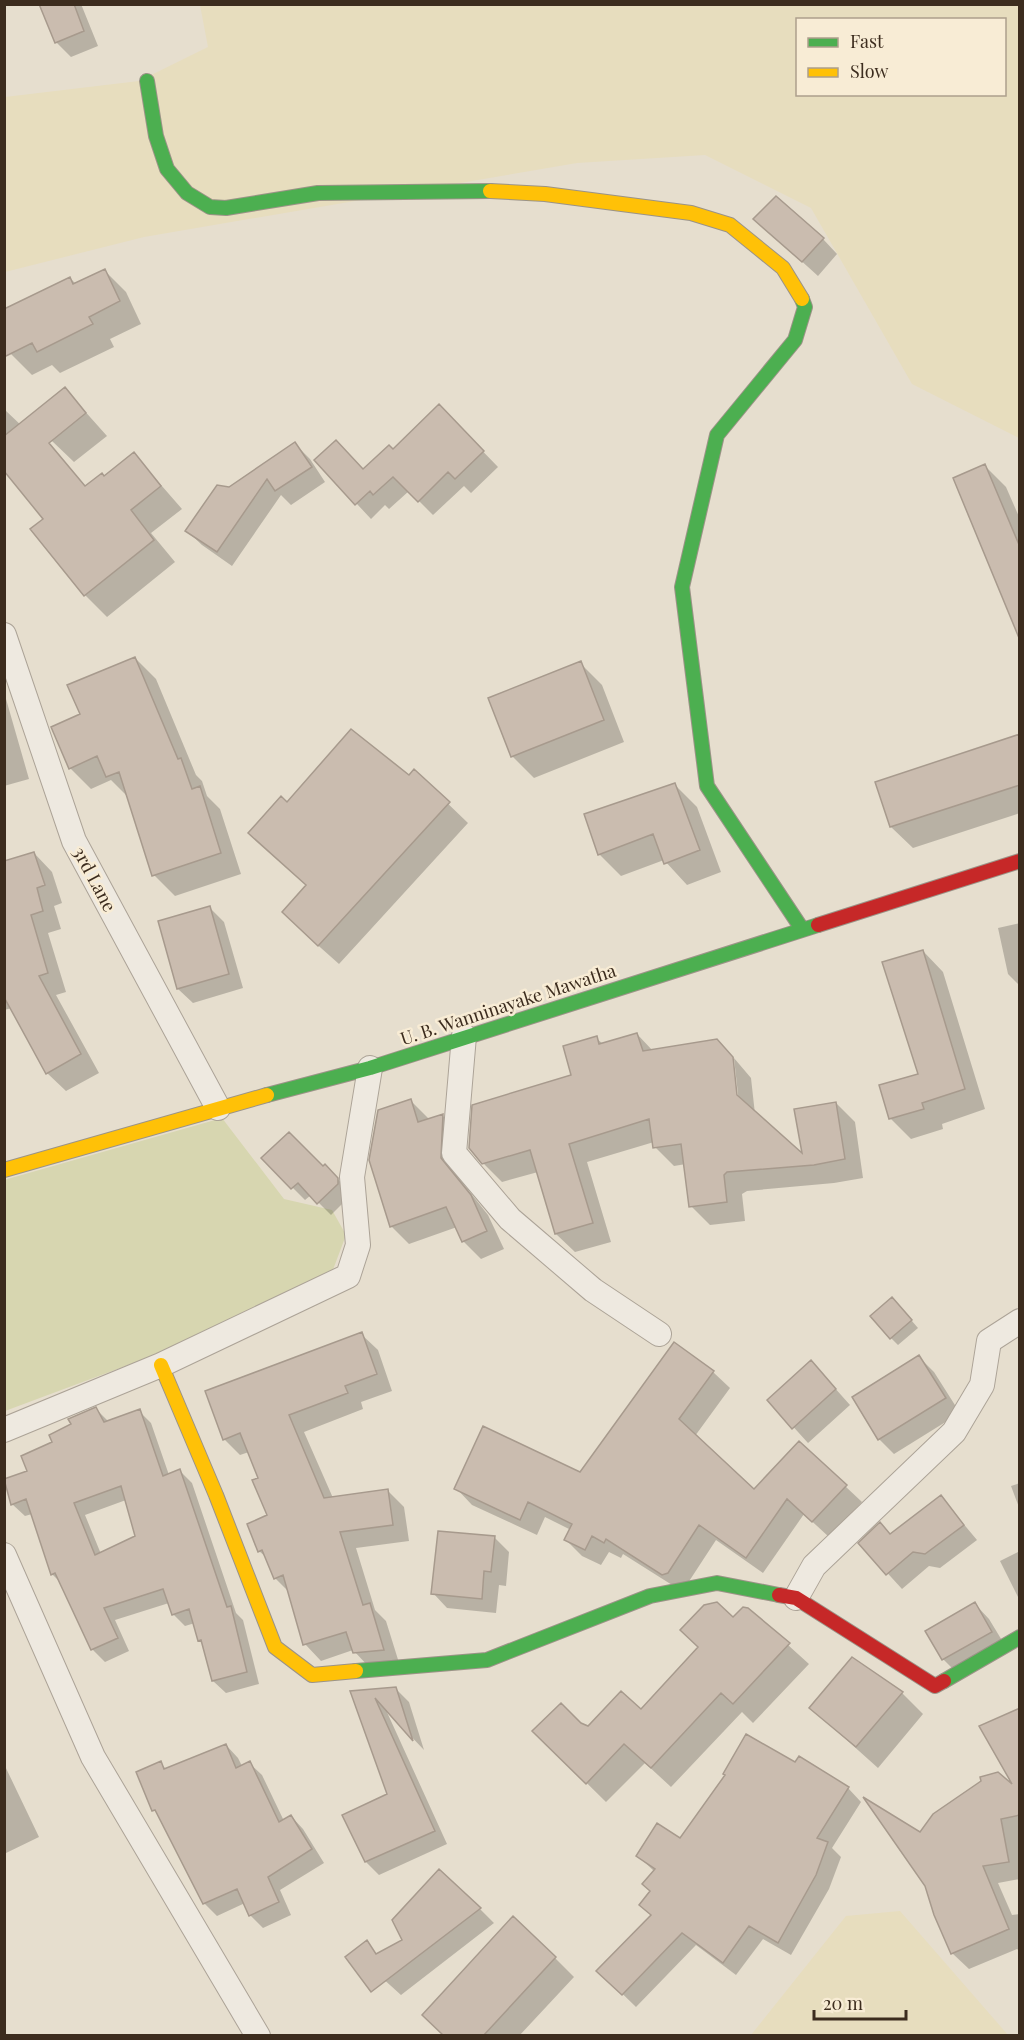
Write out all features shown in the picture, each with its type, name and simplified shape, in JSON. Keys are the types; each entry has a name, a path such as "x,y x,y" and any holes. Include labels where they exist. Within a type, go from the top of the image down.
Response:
{"street":[{"path":"147,81 156,136 167,169 187,193 210,207 226,208 318,192 492,191 545,194 692,213 730,225 783,268 798,289 805,307 795,340 717,435 682,587 707,786 802,929"},
{"name":"3rd Lane","path":"4,635 74,841 218,1108"},
{"name":"U. B. Wanninayake Mawatha","path":"4,1170 218,1108 370,1068 464,1036 1020,861"},
{"path":"464,1036 454,1153 510,1219 593,1290 659,1334"},
{"path":"4,1430 161,1365 348,1276 358,1245 352,1177 370,1068"},
{"path":"796,1598 814,1566 954,1432 982,1385 989,1341 1020,1321"},
{"path":"161,1365 216,1495 275,1647 312,1676 487,1660 650,1596 717,1583 796,1598 886,1658 935,1686 1019,1638"},
{"path":"4,1556 93,1757 258,2036"}],"shaded area":[{"path":"200,5 1019,5 1019,438 912,384 811,208 705,155 577,163 144,237 5,272 5,97 139,81 208,47"},
{"path":"900,1911 1008,2035 751,2035 846,1916"}],"green space":[{"path":"222,1118 284,1199 332,1210 346,1235 331,1275 155,1355 5,1411 4,1180"}],"building":[{"path":"39,4 74,4 84,31 55,43"},
{"path":"776,196 824,238 802,262 753,219"},
{"path":"105,269 120,301 89,317 93,324 37,352 32,343 4,357 4,309 70,277 73,284"},
{"path":"65,387 86,413 49,443 85,486 102,473 104,476 134,452 161,486 131,510 154,540 84,596 30,529 43,519 4,471 4,436"},
{"path":"439,404 484,451 455,479 448,472 418,502 393,477 373,495 370,491 355,505 314,460 336,440 363,469 389,445 393,449"},
{"path":"295,442 312,467 275,491 267,479 217,552 185,531 217,485 229,487"},
{"path":"985,464 1020,547 1019,638 953,478"},
{"path":"135,657 178,759 181,758 192,789 200,786 221,853 152,876 119,772 106,777 97,756 69,769 51,727 80,714 67,685"},
{"path":"581,661 604,720 511,757 488,698"},
{"path":"351,729 409,775 414,769 450,802 318,946 282,912 306,885 248,833 281,796 287,802"},
{"path":"1020,734 1020,785 890,827 875,782"},
{"path":"675,783 700,850 664,864 653,834 598,855 584,814"},
{"path":"34,852 45,885 37,888 43,911 31,915 48,973 39,976 81,1054 46,1074 4,997 4,861"},
{"path":"210,906 229,974 177,989 158,921"},
{"path":"923,950 965,1089 922,1103 924,1109 889,1119 879,1085 918,1074 882,962"},
{"path":"637,1033 643,1051 717,1039 733,1057 737,1095 802,1153 794,1109 836,1102 845,1159 814,1165 727,1172 724,1175 727,1202 689,1207 681,1144 653,1148 649,1119 569,1144 593,1223 555,1234 530,1150 482,1164 469,1148 472,1105 571,1075 563,1046 597,1036 599,1044"},
{"path":"411,1099 418,1122 443,1114 441,1158 471,1195 487,1231 462,1242 446,1207 390,1227 369,1160 378,1110"},
{"path":"289,1132 338,1178 338,1184 317,1204 298,1183 291,1189 261,1158"},
{"path":"892,1297 912,1320 890,1339 870,1316"},
{"path":"362,1332 377,1374 345,1386 348,1393 289,1415 324,1498 388,1489 393,1525 340,1532 363,1605 370,1603 384,1650 353,1653 346,1632 303,1645 283,1575 274,1579 262,1550 258,1552 247,1524 267,1515 252,1480 258,1478 240,1433 223,1440 205,1391"},
{"path":"674,1342 714,1371 679,1419 754,1489 799,1441 847,1485 812,1522 787,1499 746,1558 699,1525 668,1573 662,1575 606,1539 604,1543 592,1536 585,1550 564,1540 572,1524 528,1502 520,1520 454,1489 483,1426 580,1472"},
{"path":"919,1355 946,1398 878,1440 852,1397"},
{"path":"811,1360 836,1389 792,1429 767,1400"},
{"path":"96,1407 104,1422 140,1409 163,1476 180,1469 227,1607 231,1606 247,1672 212,1681 201,1640 198,1641 189,1609 172,1615 163,1589 104,1608 118,1638 91,1650 55,1573 51,1575 26,1499 11,1505 4,1479 27,1471 21,1456 52,1442 49,1435 71,1424 68,1419","holes":["121,1486 135,1536 95,1555 74,1503"]},
{"path":"941,1495 964,1525 925,1554 913,1552 886,1575 858,1543 880,1522 890,1534"},
{"path":"438,1531 495,1536 491,1572 484,1571 482,1599 431,1594"},
{"path":"717,1602 733,1617 743,1607 748,1608 790,1643 733,1704 721,1693 651,1768 624,1744 586,1784 532,1731 561,1703 581,1723 588,1726 621,1691 641,1709 698,1647 680,1630 704,1605"},
{"path":"975,1602 992,1632 942,1660 925,1631"},
{"path":"852,1657 903,1692 856,1747 809,1708"},
{"path":"396,1687 413,1741 375,1698 435,1831 365,1862 342,1815 387,1794 350,1691"},
{"path":"1020,1708 1020,1815 1001,1819 1009,1862 983,1866 1009,1929 951,1954 934,1915 925,1886 863,1797 920,1832 933,1814 981,1781 980,1777 998,1772 1012,1784 979,1726"},
{"path":"746,1734 795,1762 799,1756 849,1787 817,1838 828,1842 816,1875 778,1943 749,1926 723,1963 682,1933 622,1995 596,1971 651,1915 639,1905 650,1891 642,1884 655,1869 636,1856 657,1823 680,1838 725,1775 723,1774"},
{"path":"226,1744 236,1768 250,1761 279,1822 291,1815 312,1849 268,1877 279,1902 249,1916 237,1889 203,1904 155,1810 152,1811 136,1772 161,1761 164,1769"},
{"path":"439,1869 481,1908 371,1992 345,1957 367,1940 376,1954 402,1940 392,1920"},
{"path":"513,1916 556,1957 483,2036 444,2036 422,2015"}],"traffic: fast":[{"path":"147,81 156,136 167,169 187,193 210,207 226,208 318,193 490,191"},
{"path":"802,299 805,307 795,340 717,435 682,587 707,786 802,929"},
{"path":"267,1095 370,1068 818,925"},
{"path":"356,1671 487,1660 650,1596 717,1583 779,1595"},
{"path":"944,1681 1020,1637"}],"traffic: slow":[{"path":"490,191 545,194 691,213 730,225 783,268 802,299"},
{"path":"4,1170 267,1095"},
{"path":"161,1365 216,1495 275,1647 312,1675 356,1671"}],"traffic: jam":[{"path":"818,925 1020,861"},
{"path":"779,1595 796,1598 935,1686 944,1681"}]}
